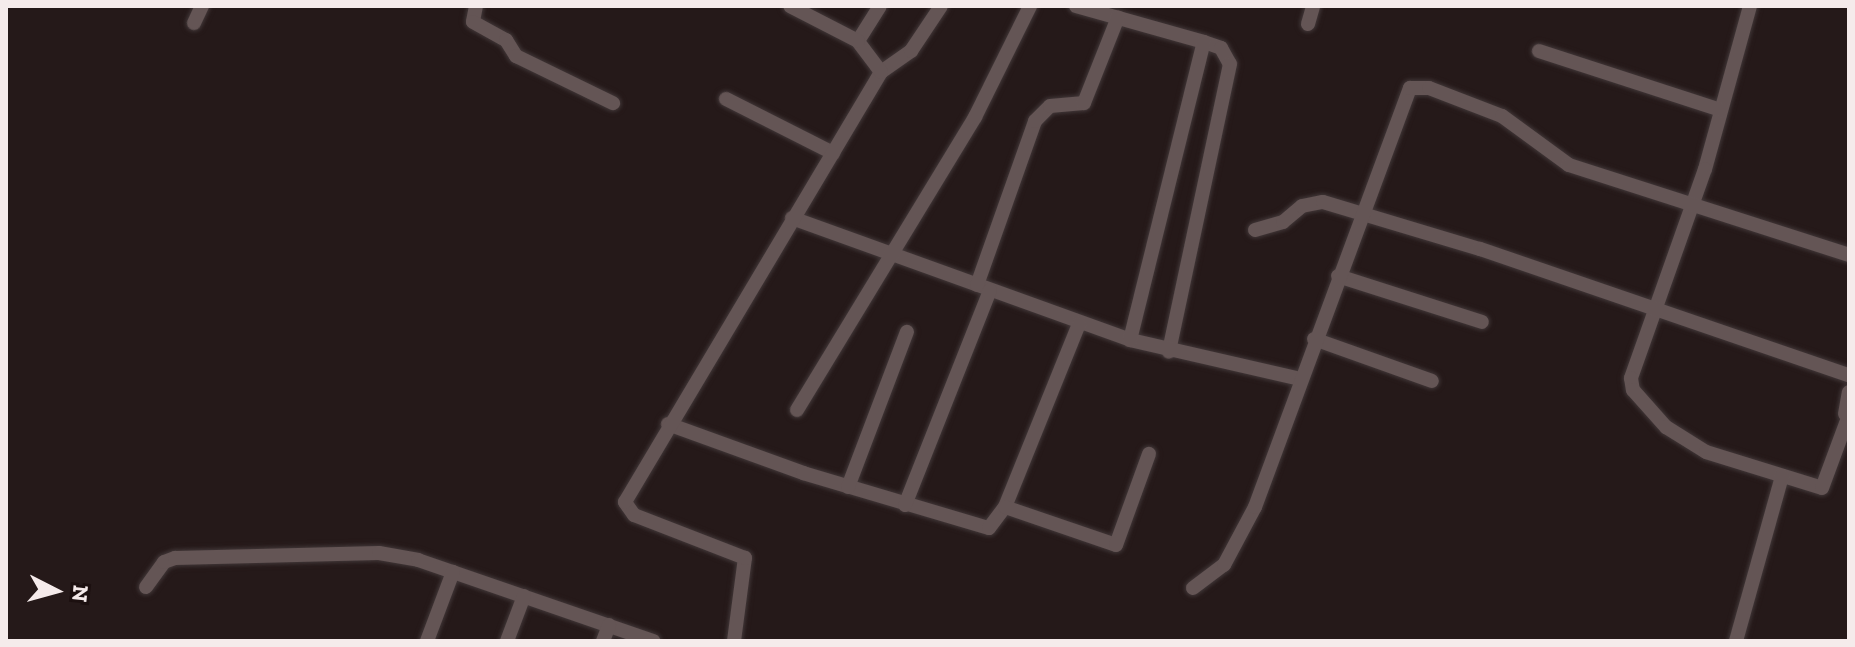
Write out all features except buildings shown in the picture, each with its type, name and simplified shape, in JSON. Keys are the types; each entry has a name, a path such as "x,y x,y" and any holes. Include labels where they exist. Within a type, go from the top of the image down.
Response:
{"street":[{"path":"194,23 202,6"},
{"path":"476,6 476,25 506,40 516,56 613,103"},
{"path":"790,6 858,41 881,72"},
{"path":"858,41 880,6"},
{"path":"734,641 745,558 627,510 627,492 881,72 911,51 941,6"},
{"path":"797,410 889,252 975,117 1030,6"},
{"path":"1076,6 1204,42 1228,54 1229,82 1169,352"},
{"path":"1308,24 1313,6"},
{"path":"1750,6 1691,207 1631,378 1642,404 1706,452 1822,488 1847,415 1849,392"},
{"path":"905,505 984,288 1035,121 1050,106 1084,103 1118,17"},
{"path":"1130,340 1204,42"},
{"path":"1539,51 1721,110"},
{"path":"1193,588 1211,579 1238,544 1362,213 1403,93 1418,86 1502,116 1569,165 1691,207 1849,255"},
{"path":"726,99 833,153"},
{"path":"1255,230 1283,222 1311,203 1362,213 1849,375"},
{"path":"792,218 1079,324 1169,352 1300,379"},
{"path":"1338,276 1482,322"},
{"path":"668,424 848,487 989,528 1005,507 1079,324"},
{"path":"848,487 907,332"},
{"path":"1314,339 1432,381"},
{"path":"1005,507 1116,545 1149,454"},
{"path":"1736,641 1782,476"},
{"path":"146,587 164,562 175,558 379,553 453,572 653,641"},
{"path":"427,641 453,572"},
{"path":"507,641 524,596"},
{"path":"603,641 609,625"}]}
